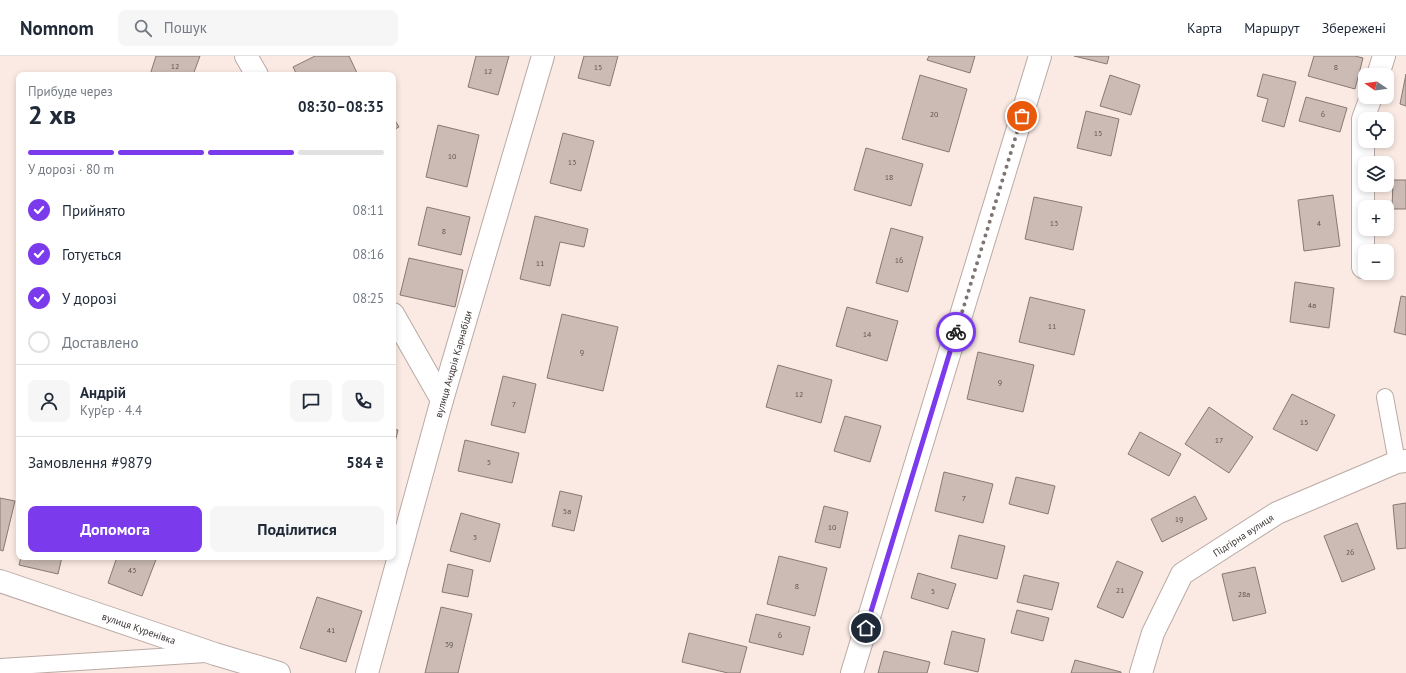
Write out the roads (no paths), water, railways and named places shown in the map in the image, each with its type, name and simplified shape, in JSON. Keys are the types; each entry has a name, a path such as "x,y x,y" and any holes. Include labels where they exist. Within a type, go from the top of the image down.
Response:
{"street":[{"path":"246,56 255,72"},
{"name":"вулиця Андрія Карнабіди","path":"366,673 442,400 543,56"},
{"path":"852,673 1040,56"},
{"path":"1380,68 1384,56"},
{"path":"1363,244 1363,119 1368,104"},
{"path":"396,319 442,400"},
{"name":"Підгірна вулиця","path":"1141,673 1152,633 1182,574 1277,513 1402,461"},
{"name":"вулиця Куренівка","path":"0,581 215,654 278,673"}],"lane":[{"path":"1385,397 1402,461"},
{"path":"0,667 215,654"}]}
